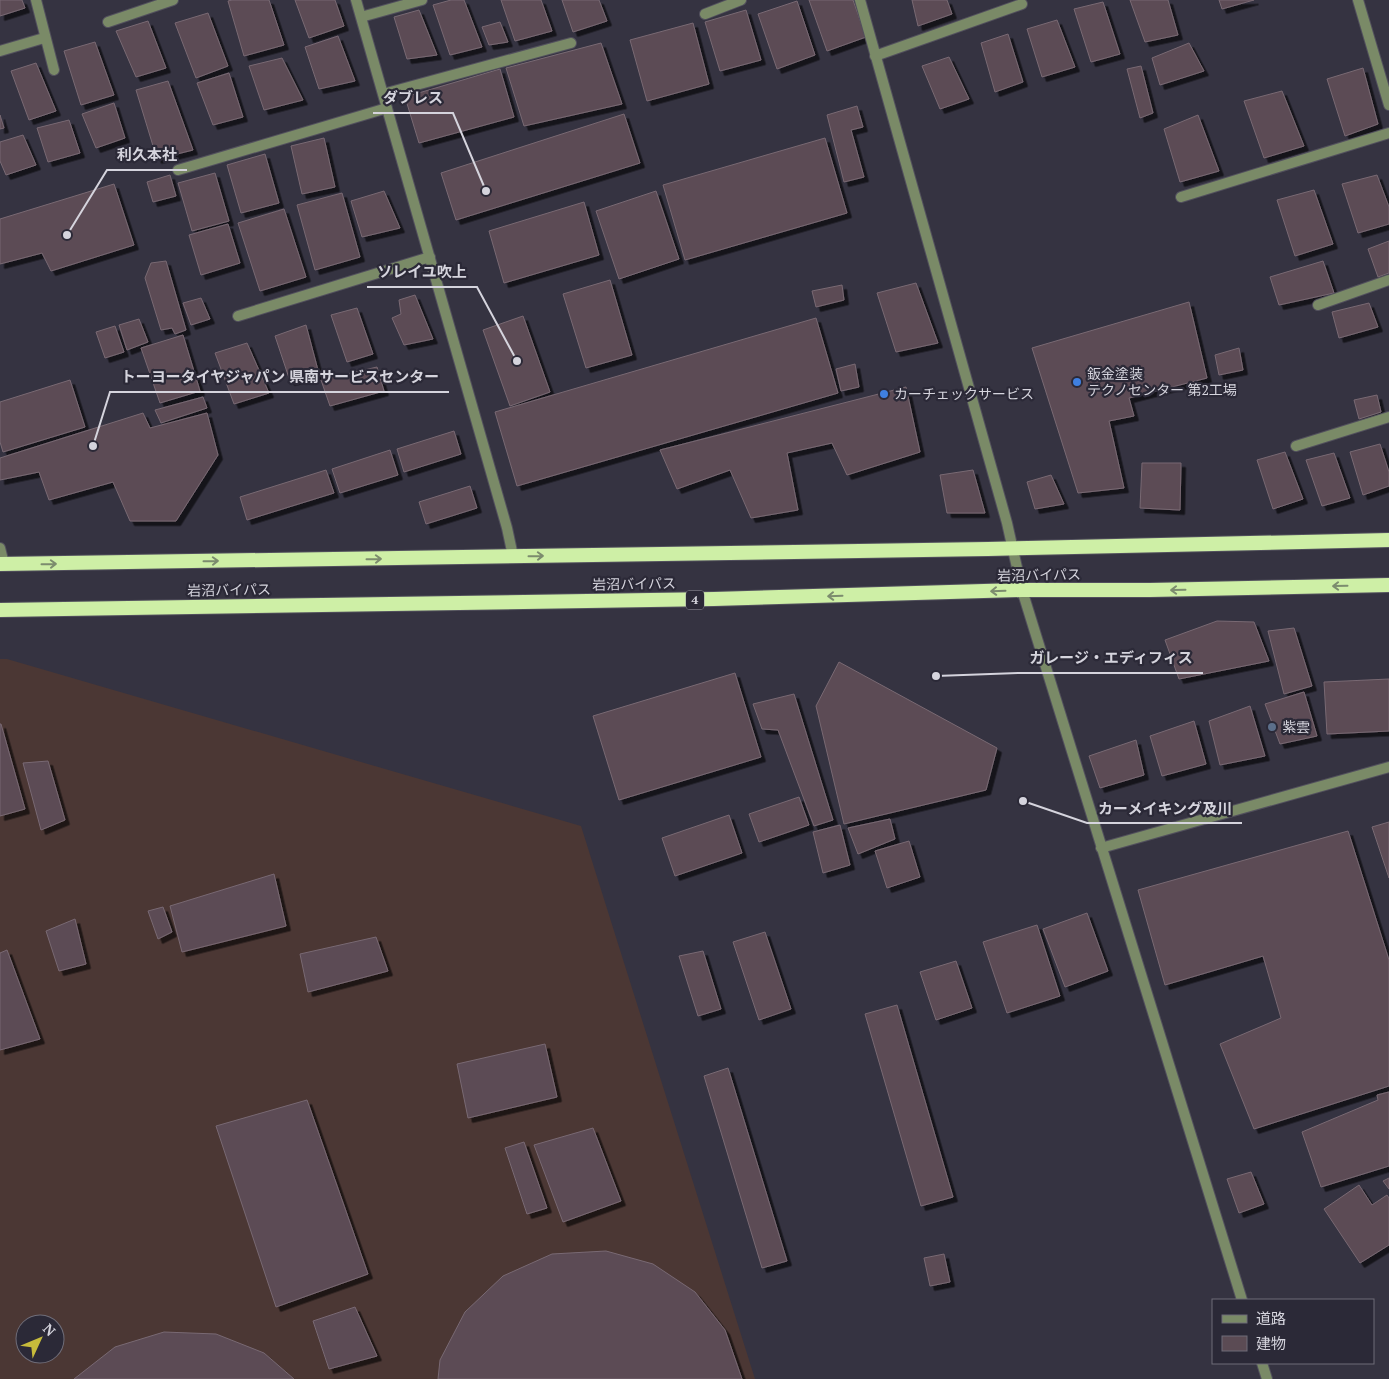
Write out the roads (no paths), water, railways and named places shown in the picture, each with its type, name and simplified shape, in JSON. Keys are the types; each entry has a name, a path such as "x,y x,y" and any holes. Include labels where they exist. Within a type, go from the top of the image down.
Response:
{"highway":[{"name":"岩沼バイパス","path":"2,564 1389,540"},
{"name":"岩沼バイパス","path":"0,610 714,599 1022,590 1160,590 1389,585"}],"street":[{"path":"36,0 44,38 54,70"},
{"path":"108,22 173,0"},
{"path":"356,0 507,528 513,556"},
{"path":"361,18 422,0"},
{"path":"705,14 741,0"},
{"path":"860,0 1007,523 1022,590 1242,1299"},
{"path":"1358,0 1389,105"},
{"path":"875,56 1022,4"},
{"path":"0,51 44,38"},
{"path":"383,94 571,43"},
{"path":"178,170 387,108"},
{"path":"1181,197 1389,133"},
{"path":"238,316 430,257"},
{"path":"1318,305 1389,280"},
{"path":"1296,446 1389,417"},
{"path":"0,548 2,564"},
{"path":"1101,848 1389,767"},
{"path":"1262,1364 1267,1379"}],"place":[{"name":"ダブレス","path":"486,191"},
{"name":"利久本社","path":"67,235"},
{"name":"ソレイユ吹上","path":"517,361"},
{"name":"鈑金塗装 テクノセンター 第2工場","path":"1077,382"},
{"name":"カーチェックサービス","path":"884,394"},
{"name":"トーヨータイヤジャパン 県南サービスセンター","path":"93,446"},
{"name":"ガレージ・エディフィス","path":"936,676"},
{"name":"紫雲","path":"1272,727"},
{"name":"カーメイキング及川","path":"1023,801"}]}
